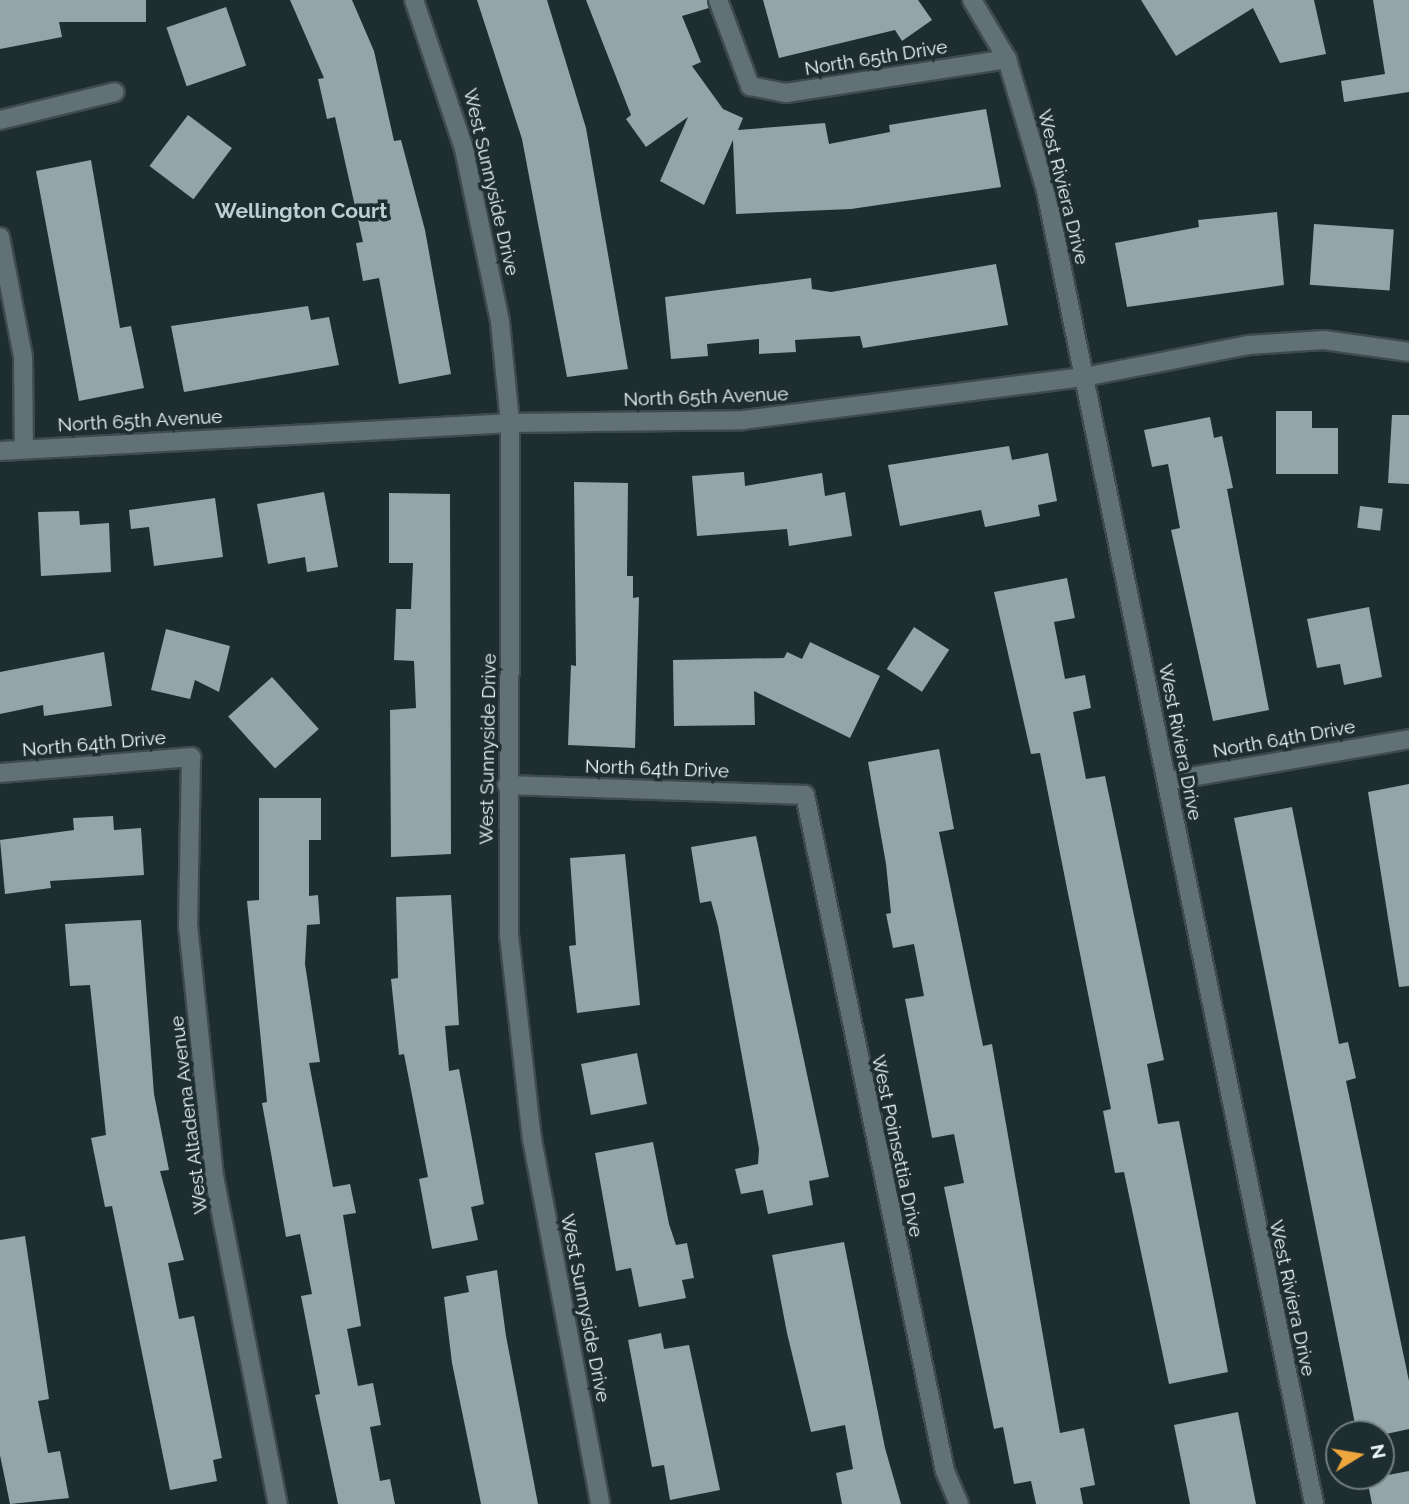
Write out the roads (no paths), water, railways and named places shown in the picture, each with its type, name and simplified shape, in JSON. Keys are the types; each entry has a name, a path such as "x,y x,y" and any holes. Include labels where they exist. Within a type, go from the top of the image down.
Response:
{"street":[{"name":"West Sunnyside Drive","path":"414,0 448,90 486,235 510,423 507,785 509,935 522,1066 600,1504"},
{"name":"North 65th Drive","path":"718,0 750,86 786,93 1007,58"},
{"name":"West Riviera Drive","path":"972,0 1007,58 1046,191 1314,1504"},
{"path":"0,120 115,92"},
{"path":"0,237 23,357 24,447"},
{"name":"North 65th Avenue","path":"0,451 24,447 510,423 743,420 1084,377 1248,345 1324,340 1409,352"},
{"name":"North 64th Drive","path":"1167,781 1409,739"},
{"name":"North 64th Drive","path":"0,773 191,757"},
{"name":"West Altadena Avenue","path":"191,757 188,925 214,1176 278,1504"},
{"name":"North 64th Drive","path":"507,785 805,794"},
{"name":"West Poinsettia Drive","path":"805,794 942,1457 960,1504"}],"district":[{"name":"Wellington Court","path":"301,211"}]}
